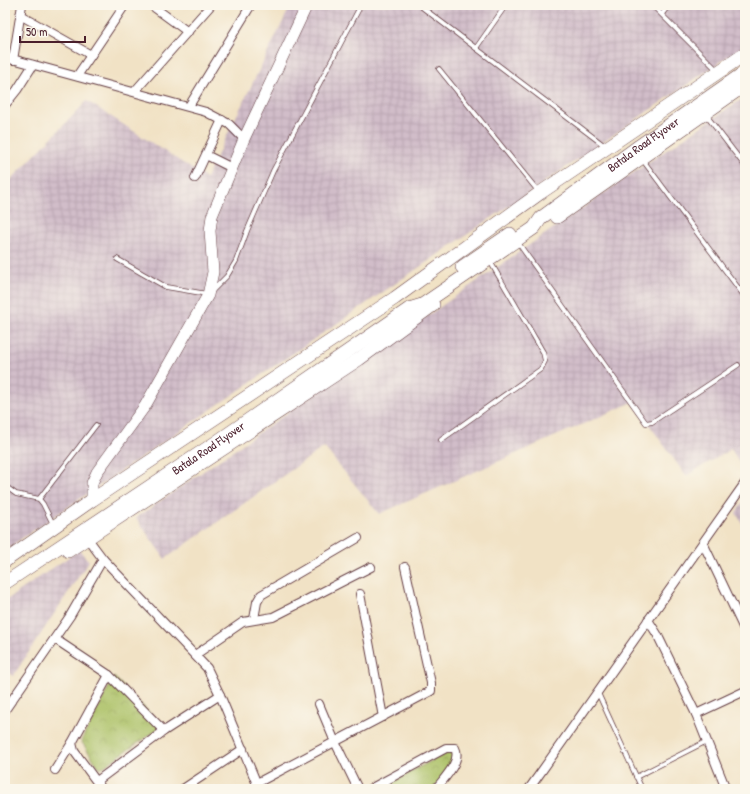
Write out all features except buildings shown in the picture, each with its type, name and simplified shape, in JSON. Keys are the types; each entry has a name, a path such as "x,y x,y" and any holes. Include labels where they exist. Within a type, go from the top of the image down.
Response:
{"main road":[{"path":"5,561 92,500 395,298 540,193 745,54"},
{"name":"Batala Road Flyover","path":"5,583 215,443 410,309 417,299 528,221 542,218 640,146 745,72"},
{"path":"5,593 359,359 491,263 745,85"}],"street":[{"path":"22,5 9,58 189,106 206,112 229,124 244,139"},
{"path":"77,76 125,5"},
{"path":"151,5 188,32"},
{"path":"135,91 211,5"},
{"path":"189,106 251,5"},
{"path":"92,500 92,483 97,472 145,406 208,295 213,272 210,230 212,216 244,139 306,5"},
{"path":"20,16 91,55"},
{"path":"5,105 17,90 33,65"},
{"path":"195,178 222,120"},
{"path":"206,155 232,168"},
{"path":"529,789 745,483"},
{"path":"254,620 257,602 261,595 358,538"},
{"path":"88,539 103,559 207,668 220,695 258,786 335,742 431,691 431,683 405,567"},
{"path":"703,543 745,631"},
{"path":"5,710 74,610 103,559"},
{"path":"195,655 243,622 273,617 371,567"},
{"path":"360,594 383,716"},
{"path":"648,620 657,634 696,714 726,789"},
{"path":"55,639 109,675 164,731"},
{"path":"55,770 72,743 109,675"},
{"path":"696,714 745,691"},
{"path":"97,781 164,731 220,695"},
{"path":"319,704 335,742 358,789"},
{"path":"72,743 74,751 102,789"},
{"path":"370,789 446,748 455,748 457,755 455,762 436,789"},
{"path":"183,789 243,749"}],"lane":[{"path":"117,259 166,286 208,295 222,281 236,261 247,230 273,171 361,5"},
{"path":"419,5 607,148"},
{"path":"476,48 506,5"},
{"path":"652,5 718,72"},
{"path":"662,14 669,5"},
{"path":"439,69 540,193"},
{"path":"704,113 745,166"},
{"path":"641,158 745,297"},
{"path":"519,244 646,423 652,422 738,365"},
{"path":"441,440 541,369 544,365 543,352 491,263"},
{"path":"39,499 96,425"},
{"path":"5,486 16,494 39,499 44,504 54,526"},
{"path":"598,693 642,789"},
{"path":"636,777 707,741"}],"shaded area":[{"path":"291,5 745,5 745,45 5,550 5,186 87,101 206,178"},
{"path":"745,97 745,471 731,449 686,476 633,402 379,514 324,447 165,559 136,518"},
{"path":"745,499 745,528 736,513"},
{"path":"79,550 89,561 13,676 5,668 5,601"}],"green space":[{"path":"114,677 163,726 100,769 81,741"},
{"path":"451,751 455,760 434,789 376,789"}]}
